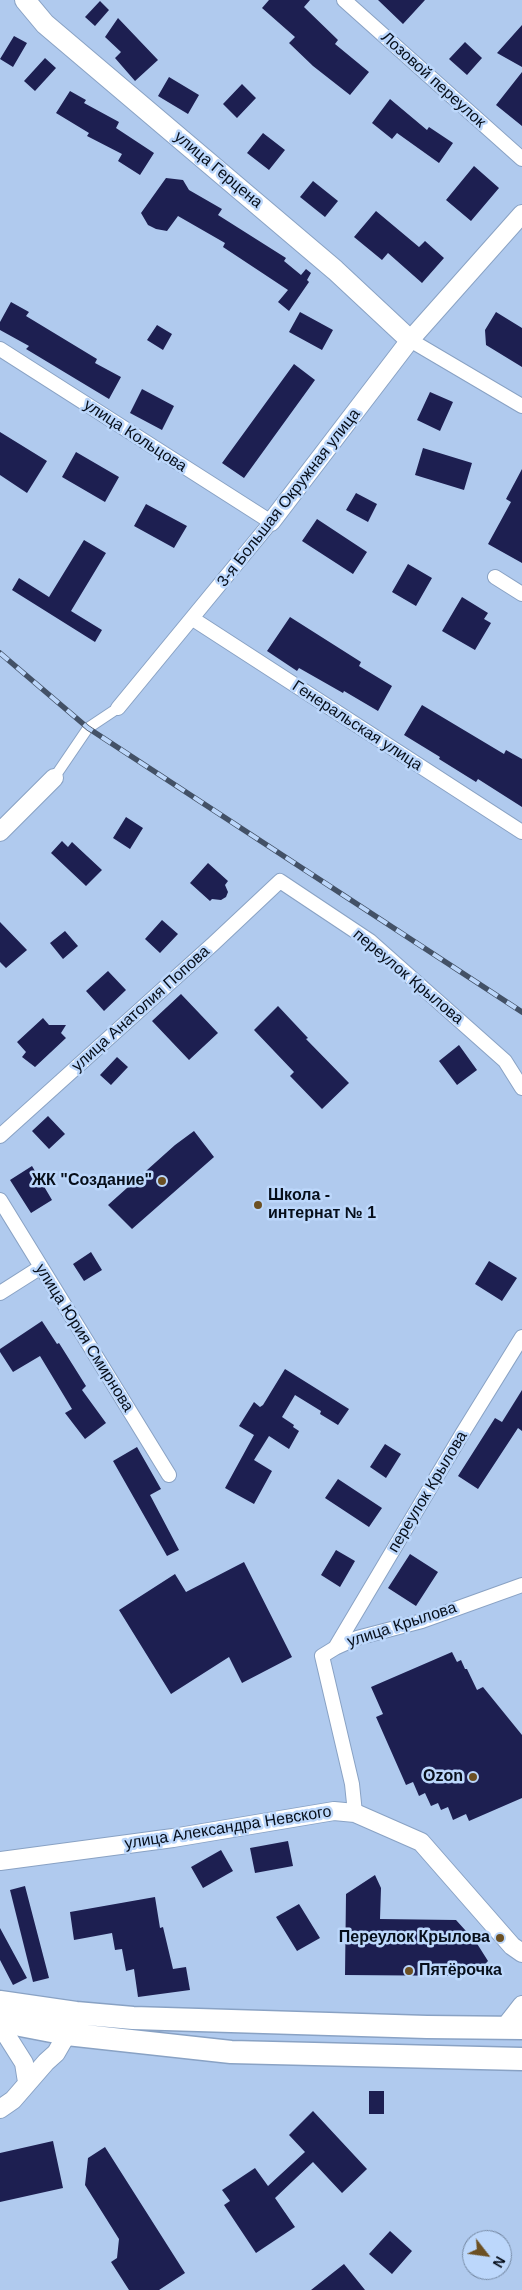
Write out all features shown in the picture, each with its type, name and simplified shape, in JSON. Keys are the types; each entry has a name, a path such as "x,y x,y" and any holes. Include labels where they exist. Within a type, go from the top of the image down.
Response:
{"main road":[{"name":"улица Герцена","path":"25,0 45,24 335,270 410,340"},
{"path":"0,2002 76,2013 133,2018 513,2028"},
{"path":"0,2021 67,2034 230,2052 522,2059"}],"street":[{"name":"Лозовой переулок","path":"344,0 522,159"},
{"name":"3-я Большая Окружная улица","path":"54,778 88,728 118,708 271,522 410,340 522,214"},
{"path":"410,340 522,406"},
{"name":"улица Кольцова","path":"0,349 271,522"},
{"path":"495,577 522,594"},
{"name":"Генеральская улица","path":"193,619 522,832"},
{"path":"0,832 54,778"},
{"name":"переулок Крылова","path":"280,881 370,941 505,1061 522,1088"},
{"name":"улица Анатолия Попова","path":"0,1136 280,881"},
{"name":"улица Юрия Смирнова","path":"0,1200 169,1475"},
{"path":"0,1293 41,1267"},
{"name":"переулок Крылова","path":"335,1648 462,1434 522,1338"},
{"name":"улица Крылова","path":"355,1813 352,1784 322,1656 357,1638 422,1621 522,1585"},
{"name":"улица Александра Невского","path":"0,1861 173,1838 334,1811 355,1813 421,1842 512,1946 522,1953"},
{"path":"513,2028 522,2005"},
{"path":"0,2025 24,2063 27,2082"},
{"path":"0,2110 14,2100 27,2082 56,2053 67,2034"}],"building":[{"path":"269,0 310,0 304,7 338,40 335,44 369,72 350,95 313,66 289,43 295,37 262,8"},
{"path":"378,0 425,0 403,24"},
{"path":"100,1 109,10 95,26 85,17"},
{"path":"118,18 158,60 135,81 115,58 121,52 105,37"},
{"path":"522,25 522,67 497,53"},
{"path":"14,36 27,43 13,67 0,59"},
{"path":"465,42 482,58 467,75 449,59"},
{"path":"45,58 56,68 35,91 24,81"},
{"path":"522,72 522,126 496,105"},
{"path":"169,77 199,95 188,114 158,96"},
{"path":"242,84 256,98 237,118 223,104"},
{"path":"70,91 86,100 84,103 119,122 116,128 154,153 140,175 118,161 122,154 87,136 89,133 56,113"},
{"path":"390,99 427,130 429,127 453,143 439,163 397,133 392,139 372,123"},
{"path":"263,133 285,150 269,170 247,153"},
{"path":"474,166 499,188 471,221 446,200"},
{"path":"166,178 183,180 189,190 222,209 218,215 286,258 284,261 301,275 306,269 311,273 307,280 309,282 289,311 278,302 288,290 223,247 225,243 178,216 167,231 148,225 141,213"},
{"path":"313,181 338,201 325,217 300,197"},
{"path":"376,211 419,247 425,241 444,258 422,283 388,253 382,260 354,237"},
{"path":"11,302 29,312 26,316 97,359 95,363 121,377 109,399 26,349 29,346 0,330 0,322"},
{"path":"300,312 333,330 322,350 289,332"},
{"path":"496,312 522,328 522,367 486,345 485,330"},
{"path":"157,325 172,334 163,350 147,340"},
{"path":"294,364 315,380 244,478 222,463"},
{"path":"142,389 174,406 162,430 130,413"},
{"path":"430,392 453,402 440,431 417,420"},
{"path":"0,432 47,461 27,493 0,475"},
{"path":"423,448 472,463 464,490 415,475"},
{"path":"76,452 119,477 105,502 62,477"},
{"path":"522,469 522,563 488,544 511,502 506,499"},
{"path":"356,493 377,504 368,522 346,510"},
{"path":"146,504 187,526 174,548 134,526"},
{"path":"317,519 367,552 353,574 302,541"},
{"path":"84,540 106,553 71,611 102,630 95,642 12,590 19,578 49,597"},
{"path":"408,564 432,578 416,606 392,592"},
{"path":"462,597 488,613 484,619 491,623 475,650 442,631"},
{"path":"290,617 361,662 359,666 392,686 378,711 299,668 297,671 267,651"},
{"path":"422,705 504,754 506,750 522,759 522,807 478,779 476,782 404,735"},
{"path":"126,817 143,828 130,849 113,838"},
{"path":"62,841 68,847 72,842 102,870 86,886 51,853"},
{"path":"208,863 228,881 225,885 228,892 226,897 221,900 212,899 210,901 190,883"},
{"path":"162,920 178,934 160,953 145,939"},
{"path":"0,922 27,950 6,968 0,962"},
{"path":"65,931 78,946 63,959 50,943"},
{"path":"108,971 126,990 104,1011 86,991"},
{"path":"181,994 218,1033 189,1060 152,1021"},
{"path":"278,1006 308,1038 306,1039 349,1083 322,1109 290,1076 294,1072 254,1030"},
{"path":"43,1018 49,1025 66,1025 61,1033 66,1038 35,1067 22,1057 26,1052 17,1042"},
{"path":"459,1045 477,1070 457,1085 439,1061"},
{"path":"117,1057 128,1067 111,1085 100,1075"},
{"path":"48,1116 65,1134 49,1149 32,1131"},
{"name":"ЖК \"Создание\"","path":"194,1131 214,1157 132,1229 108,1205 175,1145"},
{"path":"32,1166 52,1200 31,1213 10,1180"},
{"path":"91,1252 102,1270 84,1281 73,1264"},
{"path":"489,1261 517,1278 502,1301 475,1284"},
{"path":"42,1321 57,1344 59,1343 86,1386 82,1390 106,1423 85,1439 65,1413 72,1409 40,1356 13,1372 0,1352 0,1349"},
{"path":"285,1369 349,1409 338,1425 320,1414 321,1411 295,1395 282,1417 299,1431 289,1449 269,1436 254,1460 272,1471 254,1504 225,1488 254,1435 239,1426 254,1402 260,1407 263,1405"},
{"path":"522,1390 522,1431 518,1428 478,1489 458,1476 495,1418 502,1422"},
{"path":"385,1444 401,1454 386,1478 370,1467"},
{"path":"137,1447 161,1489 150,1495 179,1550 167,1556 113,1461"},
{"path":"338,1479 382,1508 369,1527 325,1498"},
{"path":"336,1550 355,1561 340,1587 321,1575"},
{"path":"410,1554 438,1572 416,1606 388,1588"},
{"path":"244,1562 292,1657 242,1683 229,1657 171,1694 119,1610 175,1574 186,1592"},
{"path":"452,1652 457,1662 461,1660 465,1669 467,1669 477,1690 483,1687 522,1735 522,1798 469,1821 466,1814 453,1820 448,1807 441,1810 438,1803 431,1806 425,1793 419,1796 413,1782 406,1785 376,1717 383,1714 371,1687"},
{"path":"288,1841 293,1866 255,1873 250,1848"},
{"path":"221,1850 233,1871 203,1888 191,1867"},
{"path":"375,1875 381,1888 380,1919 456,1920 476,1942 488,1961 474,1976 345,1975 346,1894"},
{"path":"25,1886 49,1978 33,1982 10,1890"},
{"path":"155,1897 160,1928 163,1927 173,1969 186,1967 190,1990 138,1997 134,1969 126,1971 122,1949 115,1950 112,1933 74,1940 70,1912"},
{"path":"299,1904 320,1938 297,1951 276,1917"},
{"path":"0,1928 27,1978 13,1985 0,1960"},
{"path":"369,2091 384,2091 384,2114 369,2114"},
{"path":"313,2111 367,2169 342,2193 313,2162 275,2198 295,2227 256,2253 224,2205 230,2201 222,2190 255,2168 268,2186 305,2152 289,2135"},
{"path":"53,2141 63,2188 0,2202 0,2153"},
{"path":"105,2147 185,2273 159,2290 129,2290 111,2262 117,2258 119,2239 85,2185 88,2158"},
{"path":"390,2231 412,2251 392,2274 369,2254"},
{"path":"344,2264 365,2290 311,2290"}],"railway":[{"path":"0,653 88,728 522,1012"}],"place":[{"name":"ЖК \"Создание\"","path":"162,1181"},
{"name":"Школа - интернат № 1","path":"258,1205"},
{"name":"Ozon","path":"473,1777"},
{"name":"Переулок Крылова","path":"500,1938"},
{"name":"Пятёрочка","path":"409,1971"}]}
